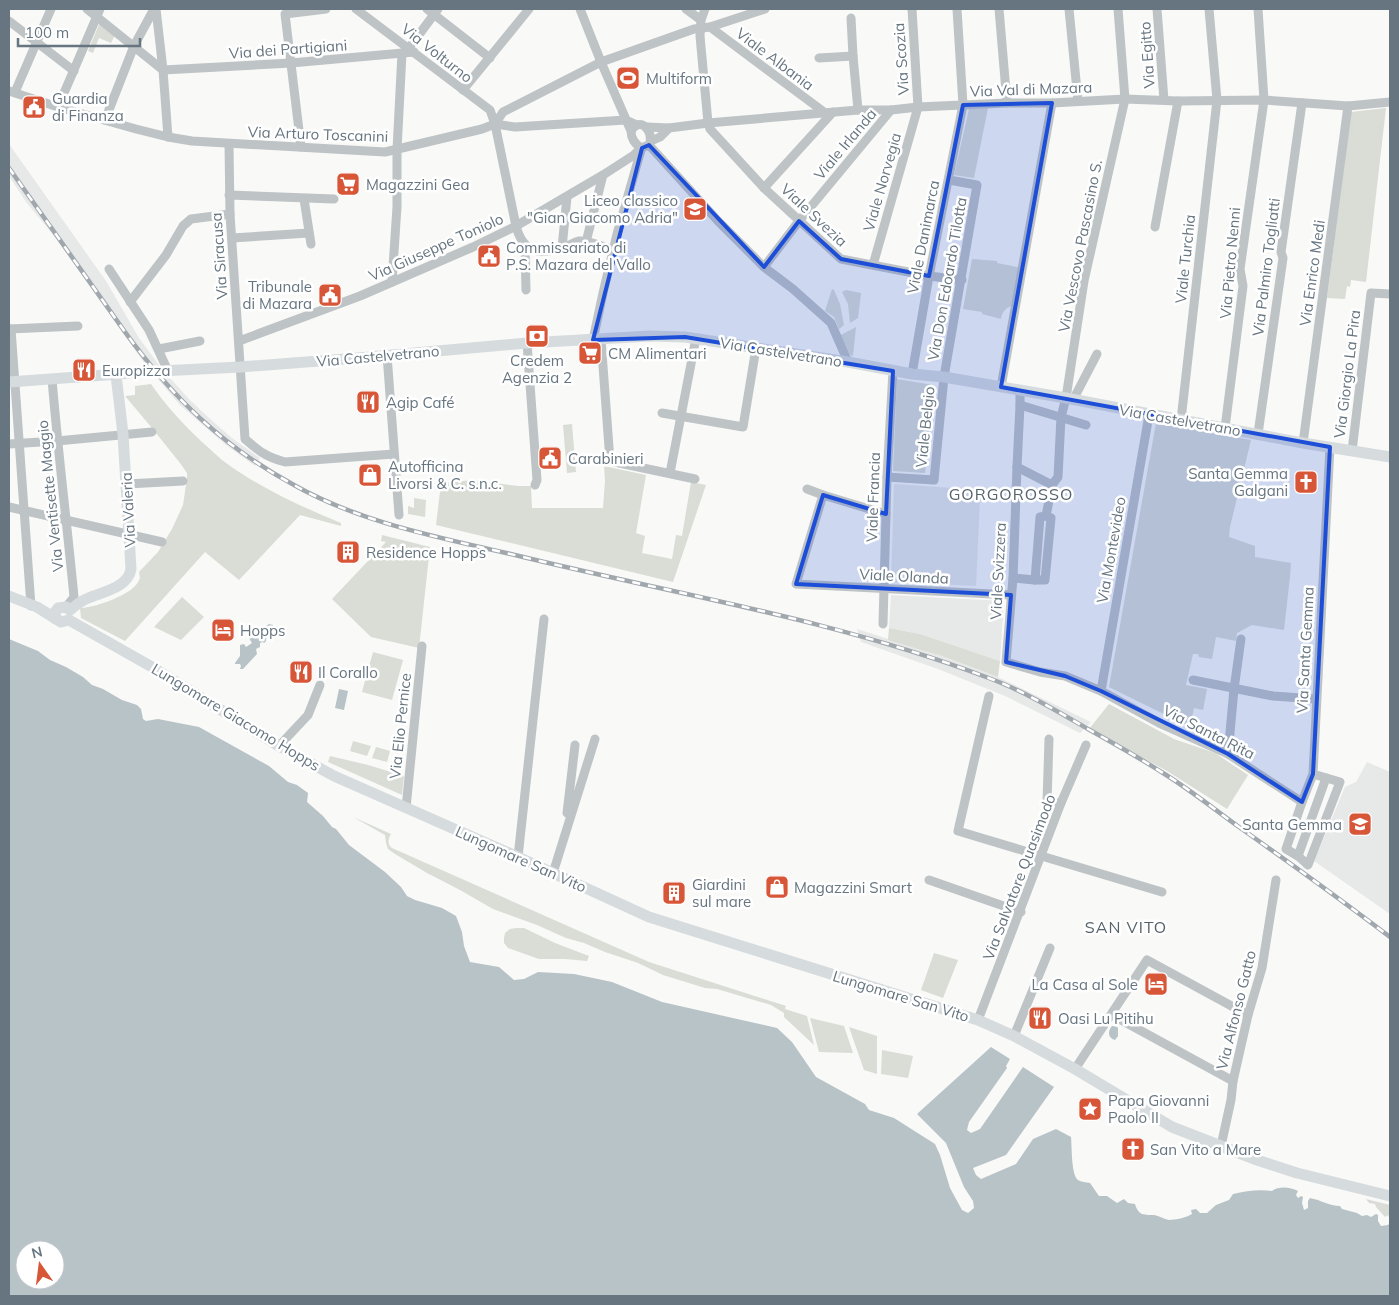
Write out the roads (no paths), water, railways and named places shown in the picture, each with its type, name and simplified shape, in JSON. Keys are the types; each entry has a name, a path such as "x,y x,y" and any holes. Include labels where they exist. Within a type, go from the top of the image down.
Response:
{"main road":[{"name":"Via Castelvetrano","path":"12,382 240,367 528,343 650,336 685,337 848,362 912,374 944,377 1390,458"},
{"name":"Via Valeria","path":"64,613 84,599 114,588 129,578 131,569 127,484 116,375"},
{"name":"Lungomare Giacomo Hopps","path":"9,596 34,606 64,613 280,746 334,776 406,808"},
{"name":"Lungomare San Vito","path":"406,808 649,917 978,1020 1014,1036 1075,1069 1172,1127 1257,1160 1297,1173 1390,1196"}],"street":[{"path":"12,91 51,9"},
{"path":"87,9 98,12 163,70"},
{"path":"105,120 134,46 155,9"},
{"path":"155,9 163,70 168,137"},
{"path":"300,147 285,14 326,9"},
{"name":"Via Volturno","path":"356,9 408,51 490,110 495,124"},
{"path":"463,90 529,9"},
{"path":"580,9 600,62 626,120 651,137 644,148 602,293 597,340 610,461 695,479"},
{"name":"Viale Albania","path":"686,9 704,25 828,112"},
{"path":"705,9 704,25 700,36 708,123"},
{"path":"526,290 525,247 518,236 495,124 503,112 600,62 704,25 764,9"},
{"name":"Via Scozia","path":"912,9 918,107"},
{"name":"Viale Danimarca","path":"912,374 929,276 963,105 957,9"},
{"path":"1000,9 1007,103"},
{"path":"1068,9 1078,102"},
{"name":"Via Vescovo Pascasino S.","path":"1070,399 1084,281 1125,99 1118,9"},
{"name":"Via Egitto","path":"1158,9 1164,100"},
{"name":"Viale Turchia","path":"1181,420 1216,100 1210,9"},
{"name":"Via Pietro Nenni","path":"1224,428 1243,286 1240,269 1264,100 1258,9"},
{"path":"392,282 397,206 396,150 408,51 433,11 490,58"},
{"path":"58,107 98,12"},
{"path":"852,18 858,110"},
{"path":"9,21 74,71"},
{"name":"Via dei Partigiani","path":"163,70 291,64 408,51"},
{"path":"819,58 853,56"},
{"name":"Via Arturo Toscanini","path":"12,91 58,107 168,137 229,144 385,152 482,129 495,124"},
{"name":"Via Val di Mazara","path":"638,128 671,127 828,112 1007,103 1052,103 1125,99 1178,101 1264,100 1348,106 1390,102"},
{"path":"1154,226 1178,101"},
{"name":"Via Palmiro Togliatti","path":"1258,434 1302,102"},
{"path":"1001,387 1052,103"},
{"name":"Via Enrico Medi","path":"1303,443 1348,106"},
{"name":"Viale Norvegia","path":"873,265 918,107"},
{"name":"Viale Irlanda","path":"764,267 799,221 891,110"},
{"path":"764,188 828,112"},
{"path":"495,124 515,127 626,120"},
{"name":"Viale Svezia","path":"708,123 710,129 764,188 841,259 929,276 962,280"},
{"name":"Via Giuseppe Toniolo","path":"239,341 360,296 474,248 516,226 603,175 660,137 671,127"},
{"path":"638,128 633,139 636,144 644,148 764,267 793,289 831,323 848,362"},
{"name":"Via Siracusa","path":"229,144 229,195 244,439 270,458 285,462 394,454"},
{"path":"586,242 603,175"},
{"name":"Via Don Edoardo Tilotta","path":"944,377 977,186 948,180"},
{"path":"229,195 334,199"},
{"path":"562,248 567,197"},
{"path":"304,198 311,244"},
{"path":"130,302 166,255 182,226 191,219 230,214"},
{"path":"232,238 309,233"},
{"path":"525,247 535,251 547,252 579,241 614,250"},
{"path":"109,269 149,330 159,349 166,371"},
{"name":"Via Giorgio La Pira","path":"1352,451 1369,301 1371,293 1390,294"},
{"path":"34,606 12,382 10,329 78,326"},
{"path":"670,473 696,338"},
{"path":"159,349 200,341"},
{"path":"528,343 537,480 535,485"},
{"path":"662,413 743,427 756,348"},
{"path":"1013,578 1035,580 1040,517 1046,516 1052,485 1058,477 1061,417 1097,354"},
{"path":"387,355 399,515"},
{"name":"Viale Francia","path":"883,624 887,478 893,371"},
{"name":"Viale Belgio","path":"887,478 934,480 944,377"},
{"name":"Via Ventisette Maggio","path":"52,379 74,597 64,613"},
{"name":"Viale Svizzera","path":"1006,662 1013,578 1020,391"},
{"path":"1020,405 1086,425"},
{"name":"Via Montevideo","path":"1100,691 1149,415"},
{"path":"9,444 152,432"},
{"name":"Via Santa Gemma","path":"1298,856 1286,849 1313,774 1330,447"},
{"path":"1017,467 1052,485"},
{"path":"127,484 183,481"},
{"path":"806,489 886,514"},
{"name":"Viale Olanda","path":"823,495 796,584 1011,595"},
{"path":"9,507 162,542"},
{"path":"518,857 544,619"},
{"path":"1228,754 1241,640"},
{"name":"Via Elio Pernice","path":"406,808 422,646"},
{"name":"Via Santa Rita","path":"1006,662 1040,672 1065,676 1100,691 1161,724 1228,754 1302,802"},
{"path":"1193,680 1273,696 1316,699"},
{"path":"280,746 308,714 320,685"},
{"path":"989,696 958,831 1162,892"},
{"path":"565,831 595,739"},
{"path":"1049,740 1047,802 1061,803"},
{"path":"553,873 561,851 565,831 575,745"},
{"name":"Via Salvatore Quasimodo","path":"978,1020 1021,912 1061,803 1086,745"},
{"path":"1313,774 1340,782 1308,865 1298,856 1326,778"},
{"path":"929,880 1021,912"},
{"name":"Via Alfonso Gatto","path":"1221,1146 1248,1015 1262,968 1276,880"},
{"path":"1014,1036 1050,948"},
{"path":"1075,1069 1148,960 1248,1015"},
{"path":"1112,1015 1233,1081"}],"railway":[{"path":"9,168 125,332 162,378 200,419 222,437 244,454 294,485 320,499 375,520 461,543 755,609 872,639 999,682 1051,708 1173,779 1390,937"}],"place":[{"name":"Multiform","path":"628,78"},
{"name":"Guardia di Finanza","path":"34,107"},
{"name":"Magazzini Gea","path":"348,184"},
{"name":"Liceo classico \"Gian Giacomo Adria\"","path":"695,209"},
{"name":"Commissariato di P.S. Mazara del Vallo","path":"489,256"},
{"name":"Tribunale di Mazara","path":"330,295"},
{"name":"Credem Agenzia 2","path":"537,336"},
{"name":"CM Alimentari","path":"590,353"},
{"name":"Europizza","path":"84,370"},
{"name":"Agip Café","path":"368,402"},
{"name":"Carabinieri","path":"550,458"},
{"name":"Autofficina Livorsi & C. s.n.c.","path":"370,475"},
{"name":"Santa Gemma Galgani","path":"1306,482"},
{"name":"Residence Hopps","path":"348,552"},
{"name":"Hopps","path":"223,630"},
{"name":"Il Corallo","path":"301,672"},
{"name":"Santa Gemma","path":"1360,824"},
{"name":"Magazzini Smart","path":"777,887"},
{"name":"Giardini sul mare","path":"674,893"},
{"name":"La Casa al Sole","path":"1156,984"},
{"name":"Oasi Lu Pitihu","path":"1040,1018"},
{"name":"Papa Giovanni Paolo II","path":"1090,1109"},
{"name":"San Vito a Mare","path":"1133,1149"}],"district":[{"name":"GORGOROSSO","path":"1011,494"},
{"name":"SAN VITO","path":"1126,927"}]}
